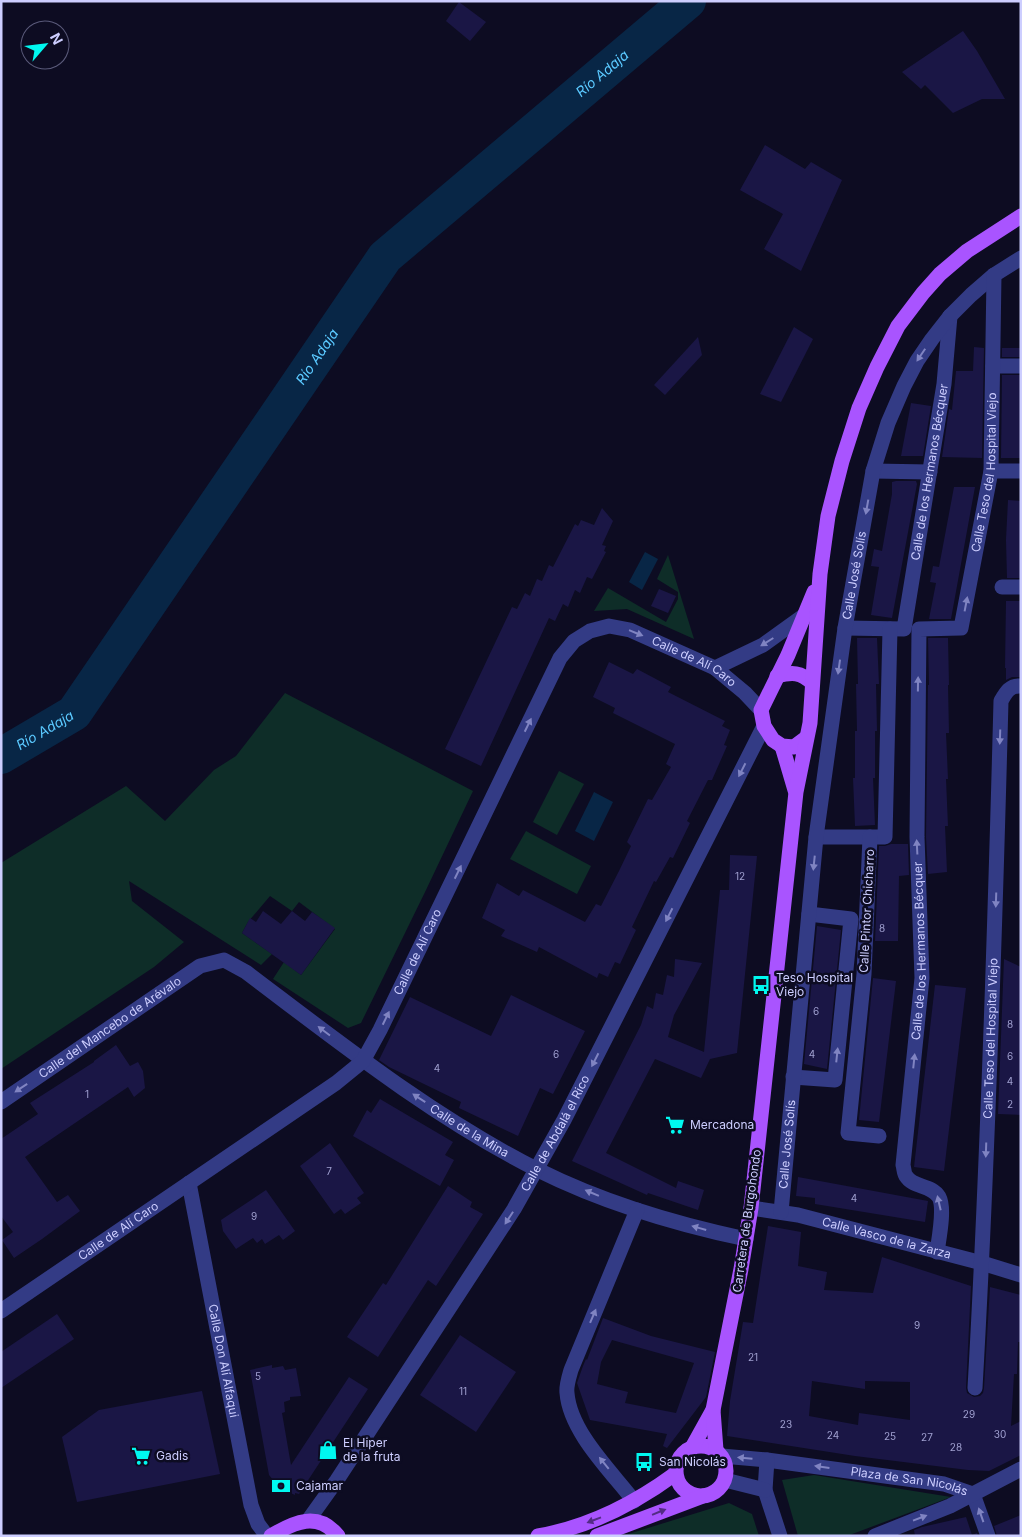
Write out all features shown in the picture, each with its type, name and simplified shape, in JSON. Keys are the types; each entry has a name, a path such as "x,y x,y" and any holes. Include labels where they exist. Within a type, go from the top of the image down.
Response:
{"main road":[{"path":"820,574 806,614 761,710 764,726 774,740 782,746 794,747 806,738 810,723 820,574 828,516 842,461 873,375 898,326 940,274 967,251 1021,216"},
{"path":"777,676 786,673 797,674 804,676 812,683"},
{"name":"Carretera de Burgohondo","path":"693,1446 713,1410 751,1208 796,792 806,738"},
{"name":"Carretera de Burgohondo","path":"782,746 796,792"},
{"name":"Carretera de Burgohondo","path":"713,1410 719,1453"},
{"path":"597,1536 717,1492 725,1480 726,1467 719,1453 706,1445 693,1446 683,1453 676,1462 675,1474 682,1486 691,1494 703,1496"},
{"path":"538,1536 556,1533 607,1515 634,1502 675,1474"},
{"path":"271,1536 286,1527 309,1519 331,1527 338,1536"}],"street":[{"name":"Calle José Solís","path":"781,1212 816,837 845,628 873,471 888,423 917,361 932,338 971,295 994,275 1021,258"},
{"name":"Calle Teso del Hospital Viejo","path":"845,628 961,628 991,471 994,275"},
{"name":"Calle de los Hermanos Bécquer","path":"938,1252 941,1208 939,1197 931,1189 912,1182 905,1176 903,1165 922,978 904,629 944,384 950,316"},
{"path":"993,366 1021,366"},
{"path":"873,471 930,472"},
{"path":"991,471 1021,471"},
{"path":"1002,587 1021,587"},
{"path":"715,668 763,645 806,614"},
{"name":"Calle de Alí Caro","path":"1,1311 336,1083 363,1060 380,1030 560,658 574,641 590,631 609,626 630,630 715,668 761,710"},
{"name":"Calle Pintor Chicharro","path":"879,1136 848,1133 878,837 904,629"},
{"name":"Calle Teso del Hospital Viejo","path":"975,1388 982,1263 994,946 1001,701 1014,688"},
{"name":"Calle de Abdalá el Rico","path":"309,1519 338,1480 514,1210 569,1111 764,726"},
{"path":"816,837 878,837"},
{"path":"793,1077 835,1080 851,919 809,914"},
{"name":"Calle de la Mina","path":"224,960 246,972 363,1060 461,1126 537,1169 609,1201 704,1230 746,1239"},
{"name":"Calle del Mancebo de Arévalo","path":"1,1102 200,966 224,960"},
{"name":"Calle Don Alí Alfaqui","path":"189,1183 251,1505 258,1524 266,1536"},
{"name":"Calle Vasco de la Zarza","path":"751,1208 781,1212 982,1263 1021,1275"},
{"path":"634,1502 581,1435 571,1413 566,1391 571,1370 637,1210"},
{"name":"Plaza de San Nicolás","path":"719,1453 944,1484 973,1494"},
{"path":"768,1460 765,1490 780,1536"},
{"path":"988,1536 973,1494 1021,1470"},
{"path":"725,1480 765,1490"},
{"name":"Plaza de San Nicolás","path":"875,1536 950,1506 973,1494"}],"green space":[{"path":"668,555 694,639 627,609 594,611 608,588 666,622 678,599 678,592 657,579"},
{"path":"285,693 473,791 361,1023 348,1028 273,979 284,962 301,975 335,929 299,902 292,911 270,896 248,922 242,933 272,954 261,965 129,881 132,901 184,942 154,967 1,1069 1,863 126,786 165,821 214,770 236,756"},
{"path":"559,771 584,784 557,835 533,822"},
{"path":"526,831 591,866 577,894 510,859"},
{"path":"814,1475 951,1497 847,1536 798,1536 782,1480"},
{"path":"729,1503 752,1514 759,1536 622,1536"}],"water":[{"path":"645,552 658,559 642,590 629,582"},
{"path":"594,792 613,802 594,841 575,831"}],"building":[{"path":"459,2 486,22 470,41 446,21"},
{"path":"963,31 1005,99 982,99 953,113 925,85 921,89 902,72"},
{"path":"765,145 805,169 811,162 842,180 801,271 764,249 783,214 740,190"},
{"path":"794,327 813,339 781,402 760,394"},
{"path":"698,337 702,355 665,395 654,385"},
{"path":"974,347 984,348 982,458 942,457 949,409 952,410 956,371 973,371"},
{"path":"1002,348 1021,348 1021,357 1002,357"},
{"path":"1002,375 1021,375 1021,458 1001,458"},
{"path":"911,403 931,406 923,456 901,456"},
{"path":"916,481 917,484 892,618 871,615 879,567 871,566 874,549 882,551 892,494 892,482"},
{"path":"954,487 975,487 951,619 929,619 936,583 930,582 933,566 939,567"},
{"path":"1008,500 1021,501 1021,578 1007,578"},
{"path":"602,508 613,521 602,545 606,546 604,551 606,552 592,579 587,577 580,593 575,590 568,607 563,604 555,621 549,618 481,766 445,749 512,607 517,609 525,593 530,596 537,579 542,581 549,565 553,567 575,524 578,526 581,520 594,525"},
{"path":"659,589 676,596 668,613 651,606"},
{"path":"1006,601 1021,601 1021,677 1012,677 1006,680 1005,668"},
{"path":"857,638 877,638 879,684 876,684 877,731 875,731 875,778 873,778 875,825 855,826 853,778 855,778 855,731 857,731"},
{"path":"928,638 948,638 949,733 946,733 948,826 945,826 947,872 928,874 926,837"},
{"path":"609,662 633,674 637,669 671,687 668,692 725,721 722,726 730,730 724,745 727,746 712,780 708,780 687,821 690,823 673,858 670,857 656,882 654,881 632,927 636,930 620,964 615,962 608,977 599,973 597,978 539,947 537,952 501,936 505,930 482,918 497,883 519,896 523,890 585,922 596,904 601,906 631,846 627,842 648,799 652,800 671,767 666,764 675,744 613,713 615,708 593,697"},
{"path":"908,844 909,875 899,876 898,941 875,941 879,846"},
{"path":"730,855 757,856 737,1053 710,1059 701,1078 655,1059 606,1153 676,1188 678,1181 704,1190 698,1210 648,1193 647,1195 572,1161 641,1025 647,1006 653,1009 656,993 663,995 667,975 674,977 675,959 702,963 674,1015 668,1037 704,1052 720,890 729,890"},
{"path":"263,911 281,924 292,911 305,921 312,912 335,928 301,975 242,933 250,918 256,922"},
{"path":"817,926 841,930 827,1069 804,1064"},
{"path":"1004,959 1021,967 1021,1115 998,1114"},
{"path":"873,978 896,981 879,1122 859,1120"},
{"path":"935,985 966,988 944,1171 914,1167"},
{"path":"511,995 585,1031 553,1094 540,1088 518,1136 459,1108 461,1102 389,1067 379,1060 410,997 491,1036"},
{"path":"116,1045 130,1066 138,1062 143,1071 145,1088 134,1097 128,1087 25,1157 57,1202 68,1195 80,1211 14,1258 2,1240 13,1232 1,1216 1,1139 38,1114 30,1103 94,1062"},
{"path":"380,1099 453,1142 445,1155 454,1160 440,1186 353,1136 367,1110 371,1113"},
{"path":"330,1143 364,1193 357,1198 361,1203 345,1214 341,1209 334,1214 300,1166"},
{"path":"798,1177 928,1201 925,1222 815,1204 815,1198 796,1196"},
{"path":"448,1186 472,1202 470,1207 483,1214 436,1286 428,1280 378,1357 347,1337 383,1283 386,1285"},
{"path":"266,1190 295,1231 283,1240 279,1235 265,1244 262,1239 257,1243 253,1238 236,1249 223,1231 221,1220"},
{"path":"768,1226 801,1232 798,1266 827,1272 824,1290 873,1293 882,1257 971,1286 966,1388 967,1393 974,1397 980,1396 984,1388 990,1287 1021,1295 1021,1342 1018,1342 1017,1374 1014,1374 1011,1426 1021,1421 1021,1455 989,1471 968,1470 855,1456 727,1436 730,1401 743,1322 753,1323","holes":["812,1381 865,1389 865,1381 910,1382 910,1420 859,1413 858,1425 809,1416"]},
{"path":"57,1314 74,1339 1,1388 1,1352"},
{"path":"603,1318 651,1336 715,1352 706,1397 667,1448 663,1446 667,1434 590,1420 577,1383","holes":["612,1340 694,1363 676,1413 625,1403 628,1392 597,1384 601,1362"]},
{"path":"460,1335 516,1372 476,1432 420,1395"},
{"path":"272,1365 272,1368 283,1366 285,1370 296,1368 301,1396 290,1397 290,1400 284,1402 285,1412 282,1413 291,1465 349,1377 368,1389 299,1494 295,1493 295,1495 277,1487 269,1475 250,1370"},
{"name":"Gadis","path":"202,1391 220,1474 77,1502 62,1437 99,1410"},
{"path":"1021,1515 1021,1536 997,1536 994,1526"},
{"path":"966,1517 972,1535 977,1533 978,1536 915,1536 914,1530 922,1527"}],"waterway":[{"name":"Río Adaja","path":"1,756 74,713 385,257 688,1"}],"place":[{"name":"Teso Hospital Viejo","path":"761,985"},
{"name":"Mercadona","path":"675,1125"},
{"name":"El Hiper de la fruta","path":"328,1450"},
{"name":"Gadis","path":"141,1456"},
{"name":"San Nicolás","path":"644,1462"},
{"name":"Cajamar","path":"281,1486"}]}
